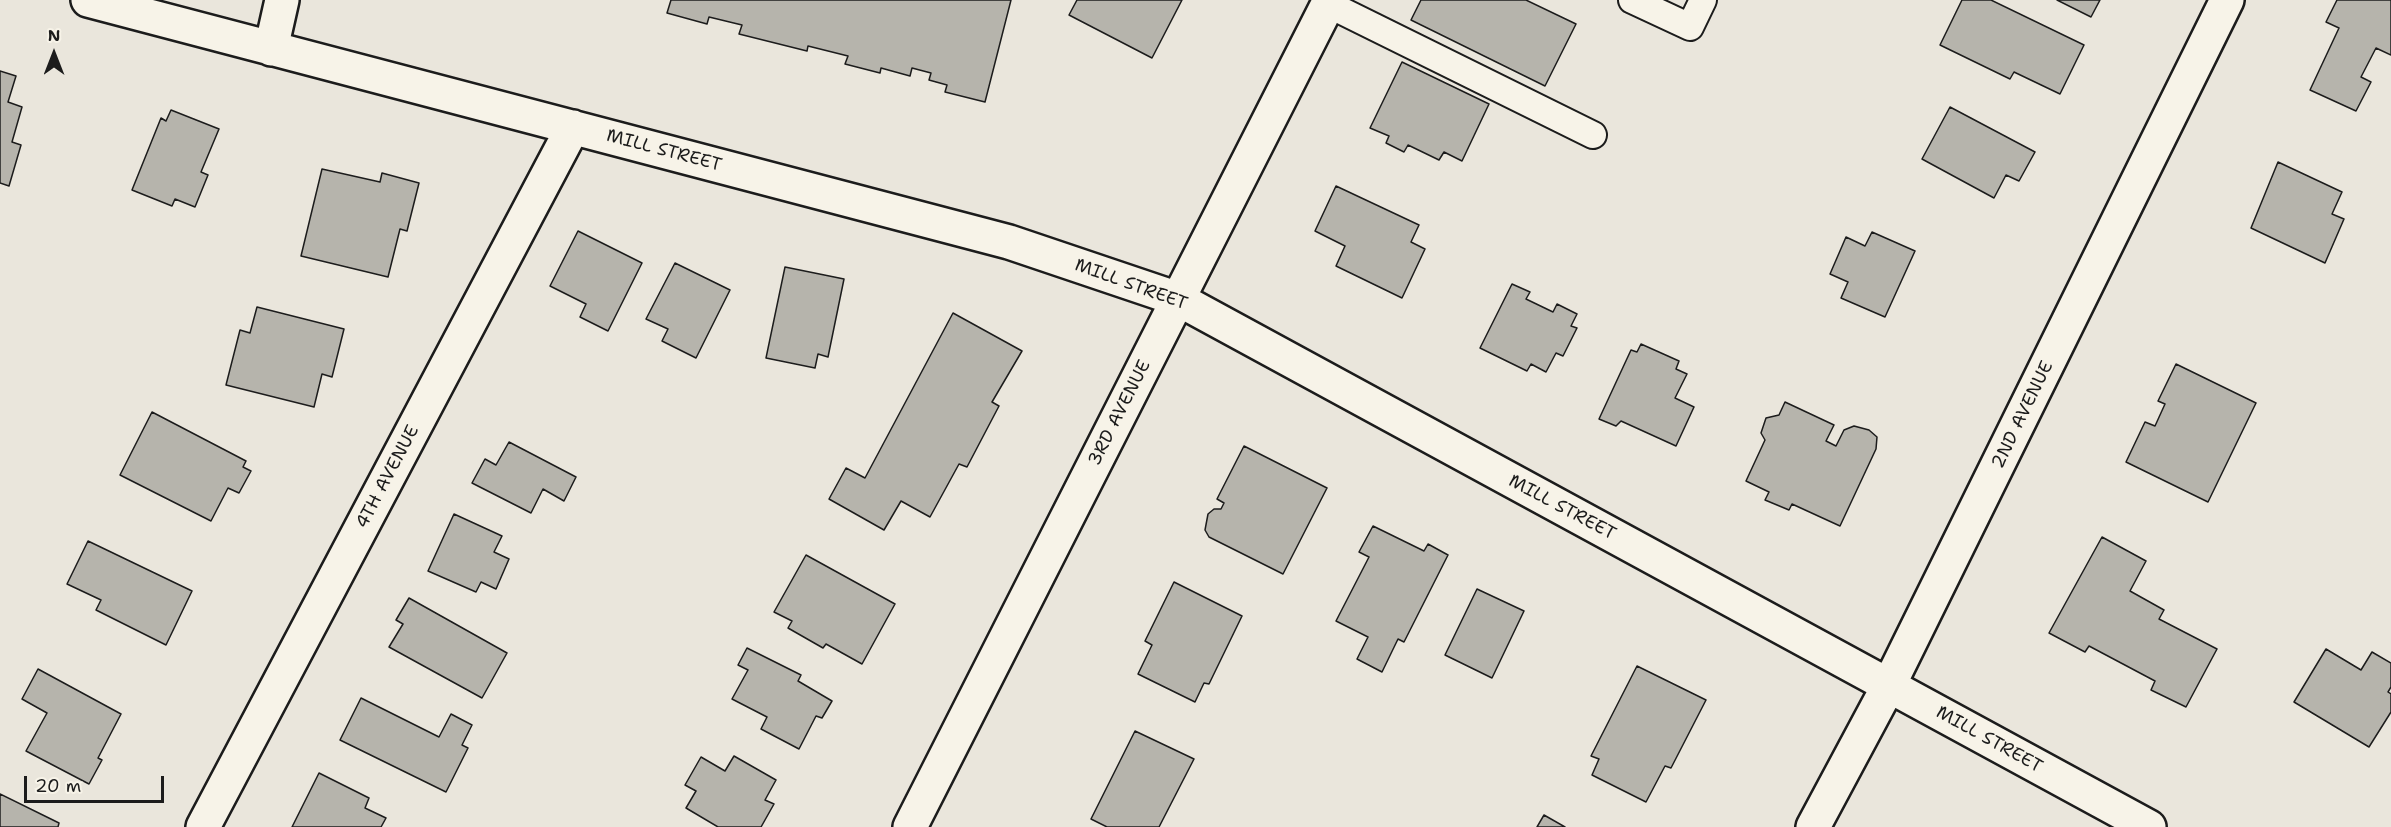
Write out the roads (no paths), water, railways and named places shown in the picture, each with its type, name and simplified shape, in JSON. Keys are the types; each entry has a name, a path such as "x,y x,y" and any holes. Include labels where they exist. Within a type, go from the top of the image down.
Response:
{"street":[{"name":"MILL STREET","path":"88,0 1010,242 1178,299 2149,827"},
{"path":"271,49 282,0"},
{"name":"2ND AVENUE","path":"1813,827 1889,685 2227,0"},
{"name":"3RD AVENUE","path":"910,827 1329,2"},
{"name":"4TH AVENUE","path":"203,827 573,127"}],"lane":[{"path":"1632,0 1690,27 1703,0"},
{"path":"1329,2 1593,135"}]}
